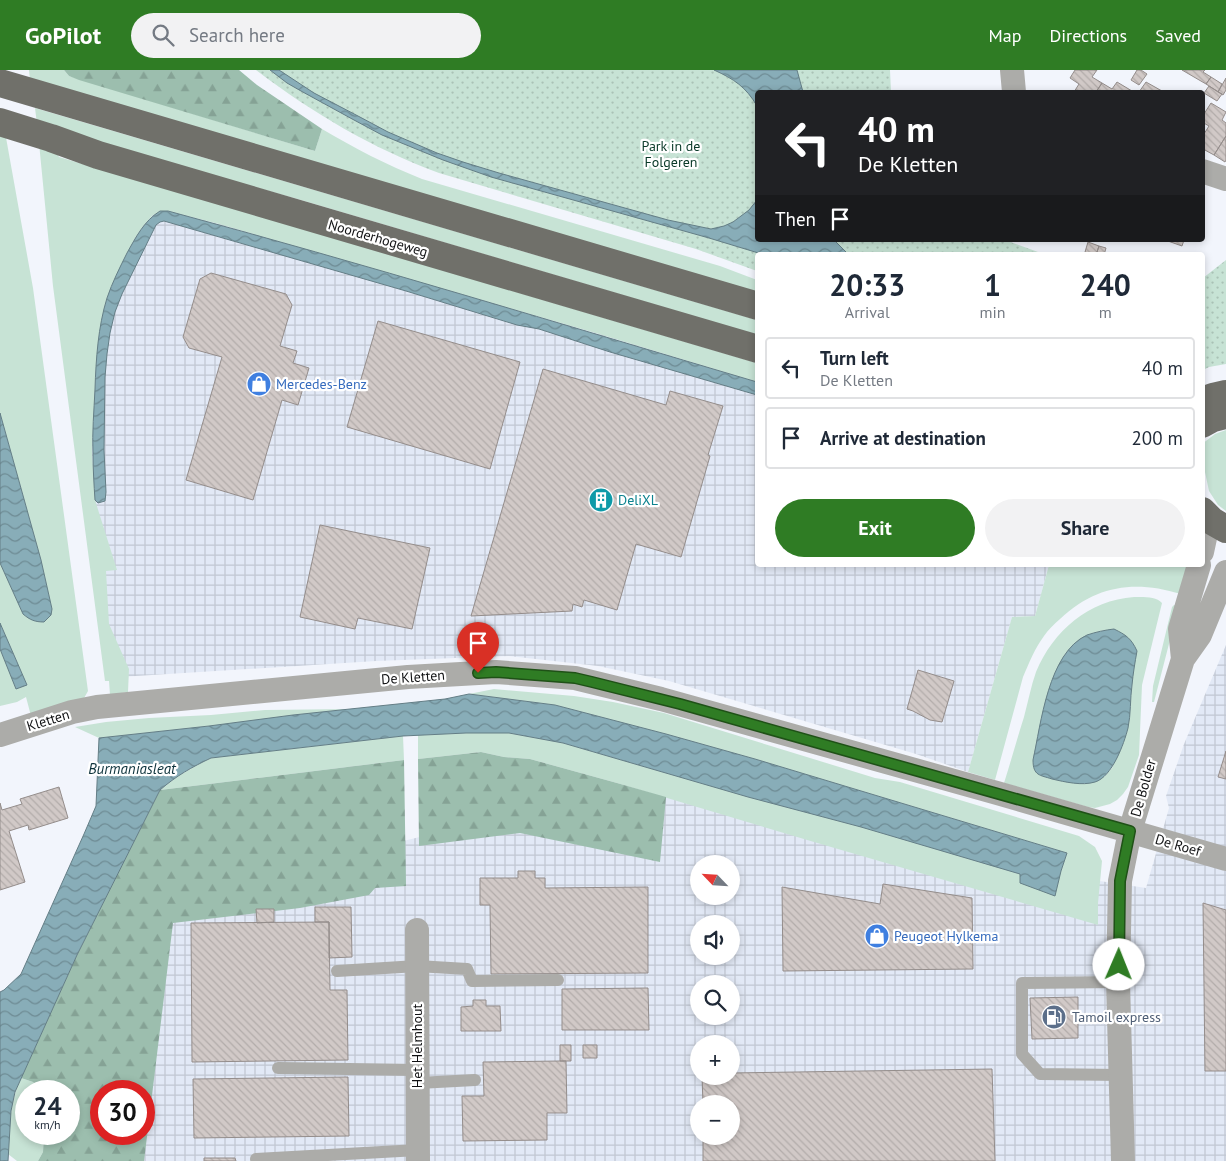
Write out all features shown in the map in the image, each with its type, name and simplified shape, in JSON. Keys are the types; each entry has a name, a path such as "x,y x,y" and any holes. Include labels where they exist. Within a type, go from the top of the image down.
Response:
{"main road":[{"path":"0,83 755,305"},
{"name":"Noorderhogeweg","path":"0,122 98,155 755,348"},
{"path":"1205,400 1226,394"},
{"path":"1205,422 1226,415"},
{"path":"1205,514 1212,521 1212,541"}],"street":[{"path":"1012,70 1014,90"},
{"path":"1205,173 1226,179"},
{"name":"De Bolder","path":"1182,659 1180,629 1198,567"},
{"name":"De Bolder","path":"1123,1161 1118,982 1120,881 1130,831 1182,659 1200,635 1226,572"},
{"name":"De Kletten","path":"97,707 408,677 496,672 575,678 671,702 1130,831"},
{"name":"Kletten","path":"0,735 72,712 97,707"},
{"name":"De Roef","path":"1130,831 1226,859"},
{"name":"Het Helmhout","path":"416,930 418,1155"}],"lane":[{"path":"337,971 417,966 467,969 472,981 558,980"},
{"path":"1118,982 1022,983 1022,1054 1040,1074 1121,1075"},
{"path":"278,1068 475,1080"},
{"path":"256,1159 418,1155"}],"shaded area":[{"path":"131,188 755,377 755,567 1048,567 1035,616 1012,617 968,772 916,754 669,681 598,666 509,656 376,661 120,677 102,627 83,453"},
{"path":"1226,645 1226,1161 113,1161 131,1145 155,1145 155,1080 145,1080 160,901 525,811 647,826 656,763 1040,872 1146,888 1169,808 1166,796 1184,744"}],"green space":[{"path":"29,70 64,70 69,76 315,151 322,129 371,156 422,179 720,266 755,279 755,291 30,80"},
{"path":"64,70 239,70 257,85 322,129 315,151 79,80 69,76"},
{"name":"Park in de Folgeren","path":"256,70 890,70 891,90 755,90 755,242 1010,242 1038,252 755,252 755,270 696,249 439,173 390,153 344,129"},
{"path":"35,108 755,319 755,334 301,200 37,124"},
{"path":"0,130 5,132 33,288 88,691 83,700 31,716 26,697 17,702 0,706 0,649 16,688 27,685 0,623 0,563 23,614 52,609 41,560 0,413"},
{"path":"39,143 53,147 59,157 755,362 755,381 599,334 219,224 168,211 153,215 135,238 107,298 96,367 92,452 95,500 117,570 106,571 109,624 129,669 128,692 110,695 109,681 105,681 53,286"},
{"path":"1226,260 1226,364 1205,369 1205,276"},
{"path":"1226,430 1226,511 1218,505 1209,491 1205,472 1205,442 1215,434"},
{"path":"1048,567 1188,567 1181,594 1148,587 1117,588 1102,592 1088,599 1056,623 1047,632 1038,646 1023,677 995,780 968,772 1012,617 1035,616"},
{"path":"1145,597 1156,599 1162,603 1142,685 1139,755 1128,787 1117,800 1095,808 1004,783 1034,677 1043,657 1052,643 1074,620 1102,604 1118,599","holes":["1104,630 1132,685 1127,728 1112,768 1105,776 1085,784 1055,779 1033,760 1051,683 1065,654 1085,636"]},
{"path":"1174,605 1176,605 1170,640 1154,702 1152,702 1153,686"},
{"path":"494,689 574,696 664,713 875,778 900,782 1079,836 1095,847 1102,861 1098,925 530,759 504,757 481,752 418,759 418,735 509,733 563,743 748,797 861,827 1020,874 1021,883 1061,871 1067,853 666,734 555,705 469,694"},
{"path":"350,709 99,738 75,727 149,718 265,710"},
{"path":"403,736 404,760 160,790 184,772 211,758"},
{"path":"481,752 504,757 530,759 666,797 660,862 520,833 419,846 418,759"},
{"path":"404,760 406,886 375,888 369,895 300,908 173,923 154,1080 90,1080 90,1145 146,1145 144,1161 38,1161 43,1152 43,1145 80,1145 80,1080 27,1080 21,1078 77,955 160,790"},
{"path":"15,1095 15,1145 43,1145 43,1152 38,1161 17,1161 8,1154 12,1106"}],"water":[{"path":"270,70 279,70 314,93 388,132 437,153 499,173 668,220 711,229 733,222 749,210 755,202 755,242 836,242 846,252 755,252 491,177 382,135 287,83"},
{"path":"714,70 797,70 802,90 755,90 755,103 739,84"},
{"path":"160,211 168,211 316,252 755,381 755,394 539,329 517,325 164,221 156,225 122,294 110,333 105,377 104,450 106,492 105,501 98,503 95,500 93,438 97,355 101,320 109,292 127,253 137,235 154,215"},
{"path":"0,413 41,560 52,609 51,615 44,622 38,622 23,614 0,563"},
{"path":"0,623 27,685 16,689 0,649"},
{"path":"1114,629 1128,637 1137,651 1128,728 1124,742 1112,767 1101,779 1090,783 1079,784 1052,779 1038,774 1034,769 1033,760 1043,709 1048,691 1063,657 1074,644 1087,635"},
{"name":"Burmaniasleat","path":"469,694 555,705 755,759 1067,853 1055,896 1020,883 1020,874 563,743 509,733 403,736 211,758 184,772 160,790 77,955 20,1080 15,1080 8,1161 0,1161 0,992 21,974 96,806 99,738 445,699"}],"building":[{"path":"1075,70 1097,70 1092,77 1102,83 1097,90 1075,90 1079,84 1070,78"},
{"path":"1137,70 1147,74 1139,85 1131,80"},
{"path":"1182,70 1205,70 1203,72 1211,77 1206,84"},
{"path":"1211,77 1222,84 1218,92 1206,84"},
{"path":"1226,78 1226,90 1223,95 1218,92"},
{"path":"1117,82 1130,90 1097,90 1102,83 1112,89"},
{"path":"1146,82 1160,90 1140,90"},
{"path":"1209,86 1222,94 1217,101 1205,94"},
{"path":"1211,103 1226,112 1222,120 1226,123 1226,136 1214,155 1205,150 1205,132 1209,126 1205,124 1205,112"},
{"path":"1226,136 1226,160 1225,162 1214,155"},
{"path":"1088,242 1099,246 1097,252 1085,252"},
{"path":"1171,242 1183,242 1182,246"},
{"path":"1099,246 1106,248 1105,252 1097,252"},
{"name":"Mercedes-Benz","path":"211,273 286,294 292,305 280,346 297,351 293,363 309,368 298,405 282,400 253,500 186,480 222,357 189,348 183,337 200,279"},
{"path":"378,321 520,362 490,469 347,427"},
{"name":"DeliXL","path":"543,369 666,405 670,391 723,406 681,557 636,544 617,610 584,600 582,607 573,604 572,611 471,616"},
{"path":"320,525 430,548 412,629 358,618 355,629 300,617"},
{"path":"918,670 954,681 942,722 930,720 907,709"},
{"path":"1226,751 1226,779 1218,777"},
{"path":"59,787 68,818 29,830 28,825 9,831 25,882 0,890 0,803 2,810 22,804 20,799"},
{"path":"518,871 535,871 535,878 545,878 545,888 648,887 648,973 491,974 490,905 480,905 480,878 518,878"},
{"name":"Peugeot Hylkema","path":"883,884 972,898 973,969 783,971 782,887 880,904"},
{"path":"1203,903 1226,910 1226,1071 1205,1071"},
{"path":"315,907 351,907 352,957 329,958 329,922 315,922"},
{"path":"256,909 274,909 274,922 257,923"},
{"path":"329,922 330,990 347,990 348,1060 192,1062 191,923"},
{"path":"648,988 649,1030 562,1030 562,989"},
{"path":"1078,997 1078,1038 1032,1039 1030,998"},
{"path":"473,1000 486,1000 486,1006 500,1006 501,1031 461,1031 461,1007 473,1006"},
{"path":"560,1045 571,1045 571,1061 560,1061"},
{"path":"583,1045 597,1045 597,1058 583,1058"},
{"path":"566,1061 567,1113 547,1113 547,1140 463,1141 462,1096 484,1096 483,1062"},
{"path":"992,1069 995,1161 703,1161 703,1145 740,1145 740,1095 703,1095 702,1085 740,1085 740,1073"},
{"path":"348,1077 349,1136 194,1138 193,1079"},
{"path":"204,1158 235,1158 236,1161 204,1161"}],"place":[{"name":"Mercedes-Benz","path":"259,384"},
{"name":"DeliXL","path":"601,500"},
{"name":"Peugeot Hylkema","path":"877,936"},
{"name":"Tamoil express","path":"1054,1017"}],"route":[{"path":"478,673 496,672 575,678 592,682 680,704 1130,831 1120,881 1119,965"}]}
